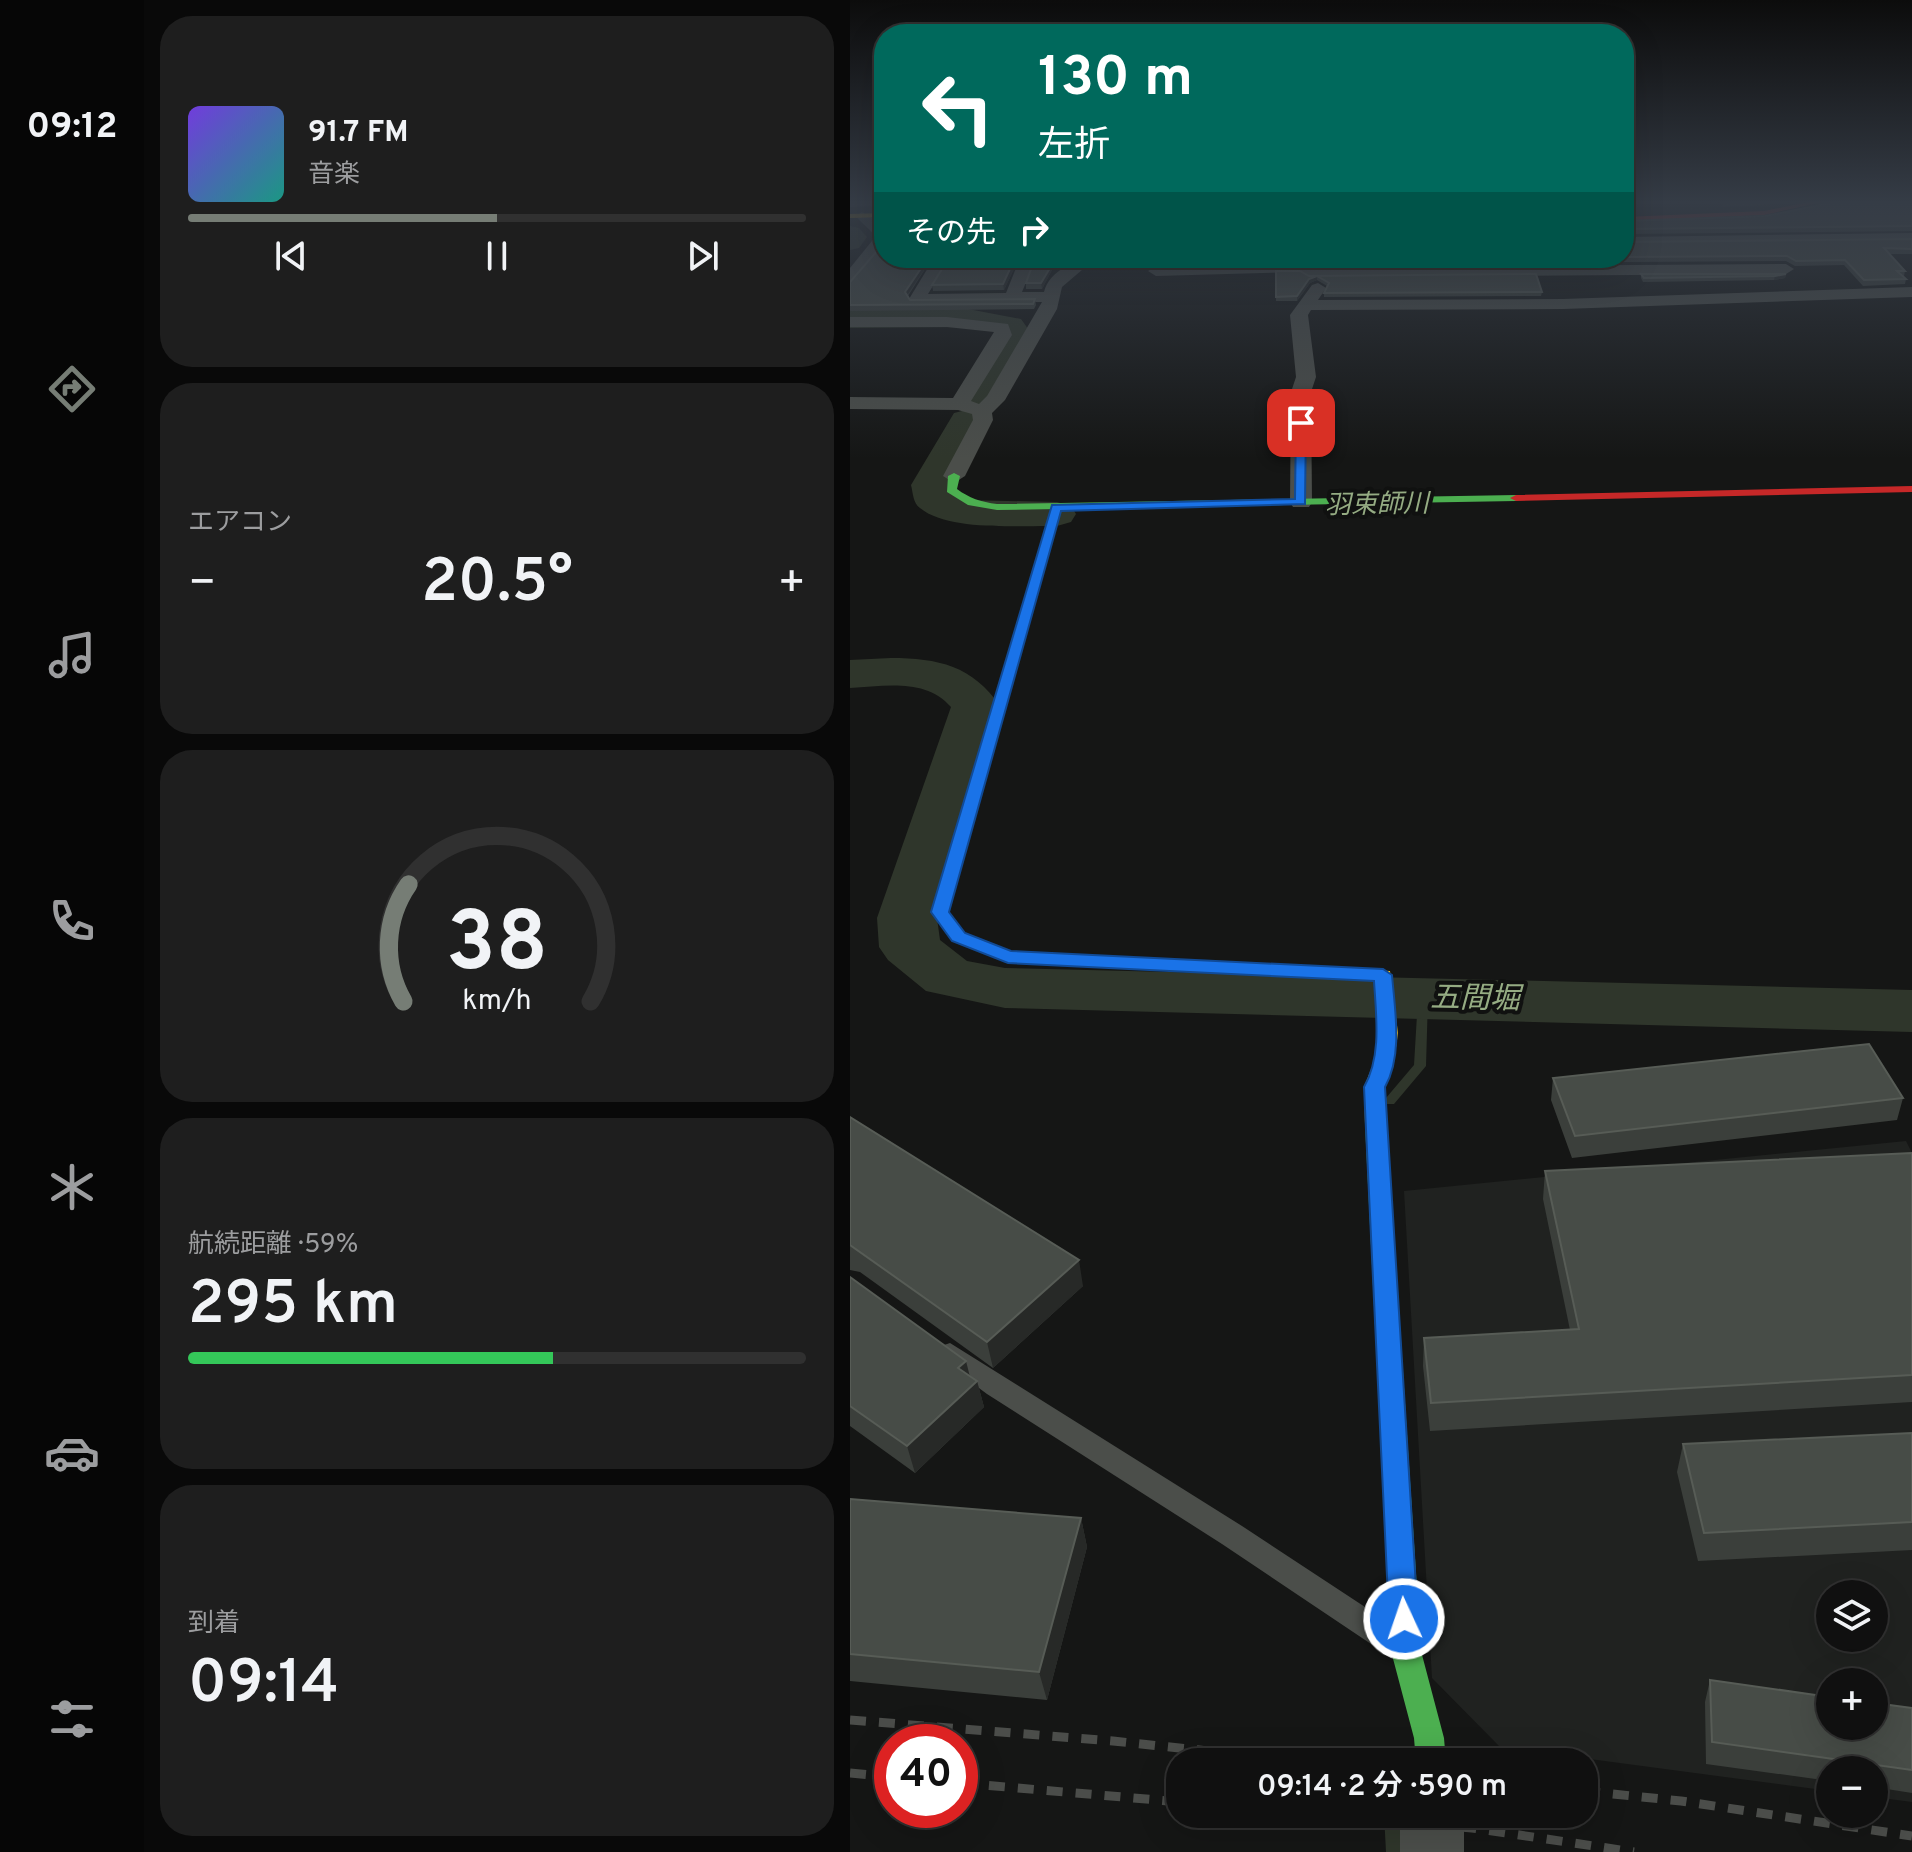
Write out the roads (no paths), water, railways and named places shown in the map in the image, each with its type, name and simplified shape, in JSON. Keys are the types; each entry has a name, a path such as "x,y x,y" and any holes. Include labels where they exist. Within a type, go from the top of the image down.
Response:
{"street":[{"path":"920,286 910,300 1050,297"},
{"path":"1012,297 1016,286"},
{"path":"982,411 995,400 1049,309 1054,286"},
{"path":"1301,493 1301,392 1306,377 1299,315 1304,305 1311,301 1310,286"},
{"path":"1551,286 1555,302"},
{"path":"1304,305 1912,292"},
{"path":"850,322 947,322 1002,328 1003,335 959,404"},
{"path":"850,403 959,404 982,411"},
{"path":"982,411 983,420 954,476 951,490 959,499 976,505 1056,507 1301,493 1912,489"},
{"path":"1056,507 940,912 958,937 1008,957 1383,975 1387,1028 1383,1073 1374,1087 1409,1662 1430,1748"},
{"path":"1432,1828 1432,1852"}],"lane":[{"path":"923,1334 996,1387 1232,1535 1409,1662"}],"waterway":[{"name":"羽束師川","path":"850,319 968,318 1011,325 1016,333 979,399"},
{"name":"羽束師川","path":"966,420 930,485 933,500 957,511 1057,514"},
{"name":"五間堀","path":"850,674 906,672 934,676 958,687 976,706 907,918 910,947 948,977 1005,988 1912,1011"},
{"path":"1390,1101 1420,1066 1423,998"},
{"path":"1394,1828 1395,1852"}],"railway":[{"path":"850,1720 1180,1748"},
{"path":"850,1773 874,1775"},
{"path":"978,1785 1166,1801"},
{"path":"1598,1792 1681,1801 1912,1836"},
{"path":"1472,1828 1634,1852"}]}
